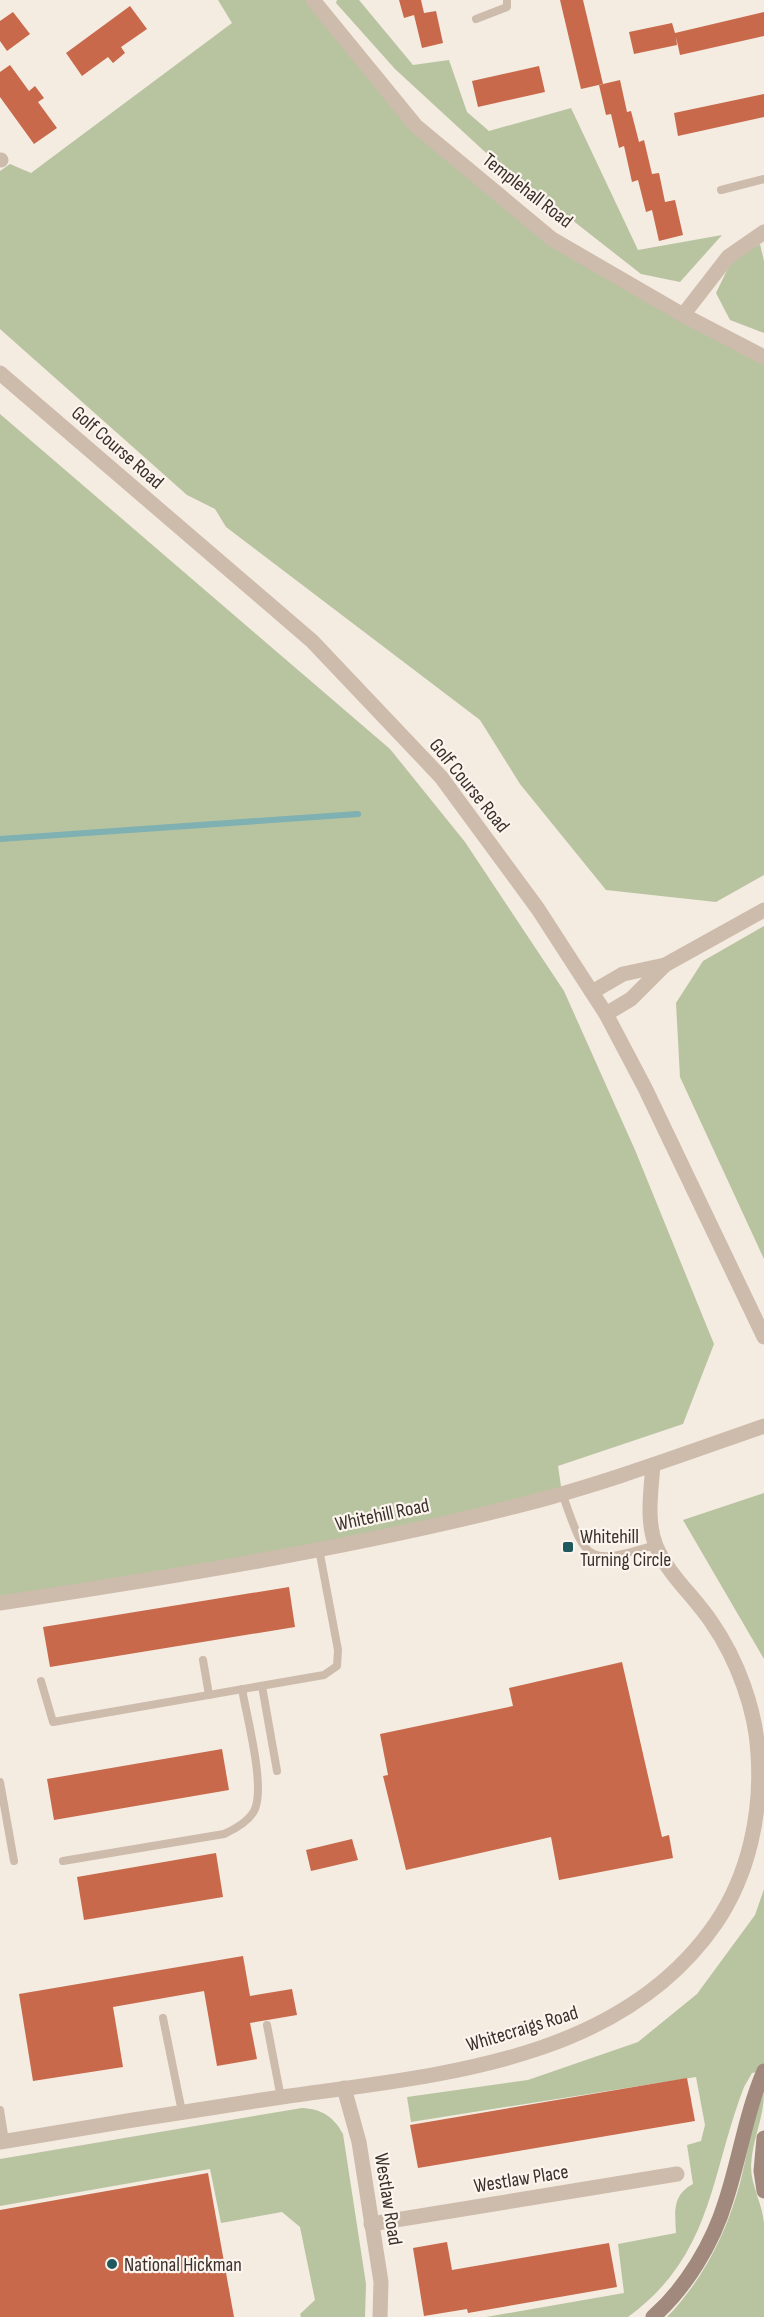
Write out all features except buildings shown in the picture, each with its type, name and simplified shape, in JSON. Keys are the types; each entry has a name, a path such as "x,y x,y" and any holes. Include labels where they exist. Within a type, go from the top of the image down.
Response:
{"main road":[{"path":"653,2317 690,2275 710,2240 726,2202 744,2125 764,2071"},
{"path":"764,2138 761,2171 764,2191"}],"street":[{"name":"Templehall Road","path":"313,0 416,126 552,239 683,315 764,357"},
{"path":"683,315 728,257 764,232"},
{"name":"Golf Course Road","path":"0,373 312,641 441,777 538,909 606,1014 645,1088 764,1337"},
{"path":"606,1014 631,999 665,965 764,910"},
{"path":"592,992 623,974 665,965"},
{"name":"Whitehill Road","path":"0,1603 220,1568 513,1507 653,1465 764,1426"},
{"name":"Whitecraigs Road","path":"2,2141 344,2088 502,2059 549,2046 594,2028 635,2004 664,1982 702,1943 725,1909 742,1873 753,1833 759,1792 758,1751 751,1711 734,1665 712,1623 674,1576 655,1545 649,1506 653,1465"},
{"name":"Westlaw Road","path":"344,2088 359,2142 381,2282 380,2317"},
{"name":"Westlaw Place","path":"371,2224 677,2174"}],"lane":[{"path":"476,19 507,7 507,0"},
{"path":"721,190 764,179"},
{"path":"562,1493 577,1535 584,1547 593,1554 604,1558 617,1557 655,1545"},
{"path":"41,1681 53,1722 324,1675 337,1666 338,1650 319,1549"},
{"path":"203,1660 209,1695"},
{"path":"262,1686 277,1772"},
{"path":"63,1861 224,1834 241,1826 255,1810 260,1788 242,1689"},
{"path":"0,1782 14,1861"},
{"path":"163,2018 182,2112"},
{"path":"267,2025 281,2098"},
{"path":"0,2110 2,2141"}],"green space":[{"path":"218,0 313,0 416,126 552,239 764,357 764,875 716,902 606,890 520,784 480,720 226,527 215,509 187,495 0,329 0,171 10,164 31,173 232,23"},
{"path":"337,0 359,0 413,65 449,60 467,112 489,131 571,108 638,250 722,235 680,282 641,274 484,151 395,69 336,3"},
{"path":"760,244 764,261 764,333 730,320 716,293 731,262"},
{"path":"0,414 390,749 465,842 564,991 635,1150 714,1344 683,1424 558,1466 562,1493 514,1507 0,1603"},
{"path":"764,926 764,1259 680,1077 676,1003 703,961"},
{"path":"764,1493 764,1659 683,1520"},
{"path":"764,1889 764,2071 752,2073 744,2087 705,2212 693,2240 677,2267 656,2293 628,2317 486,2317 624,2293 618,2244 676,2233 675,2211 678,2199 686,2188 693,2184 687,2145 701,2141 705,2125 696,2077 411,2122 407,2097 528,2080 638,2042 697,1994 755,1915"},
{"path":"764,2093 751,2166 764,2224 764,2317 667,2317 692,2287 721,2237 735,2201 753,2126"},
{"path":"302,2108 316,2110 327,2115 343,2134 366,2284 365,2317 301,2317 300,2314 315,2300 300,2227 282,2212 221,2223 210,2169 0,2206 0,2159"}],"waterway":[{"path":"0,839 358,814"}],"place":[{"name":"Whitehill Turning Circle","path":"568,1547"},
{"name":"National Hickman","path":"112,2264"}]}
